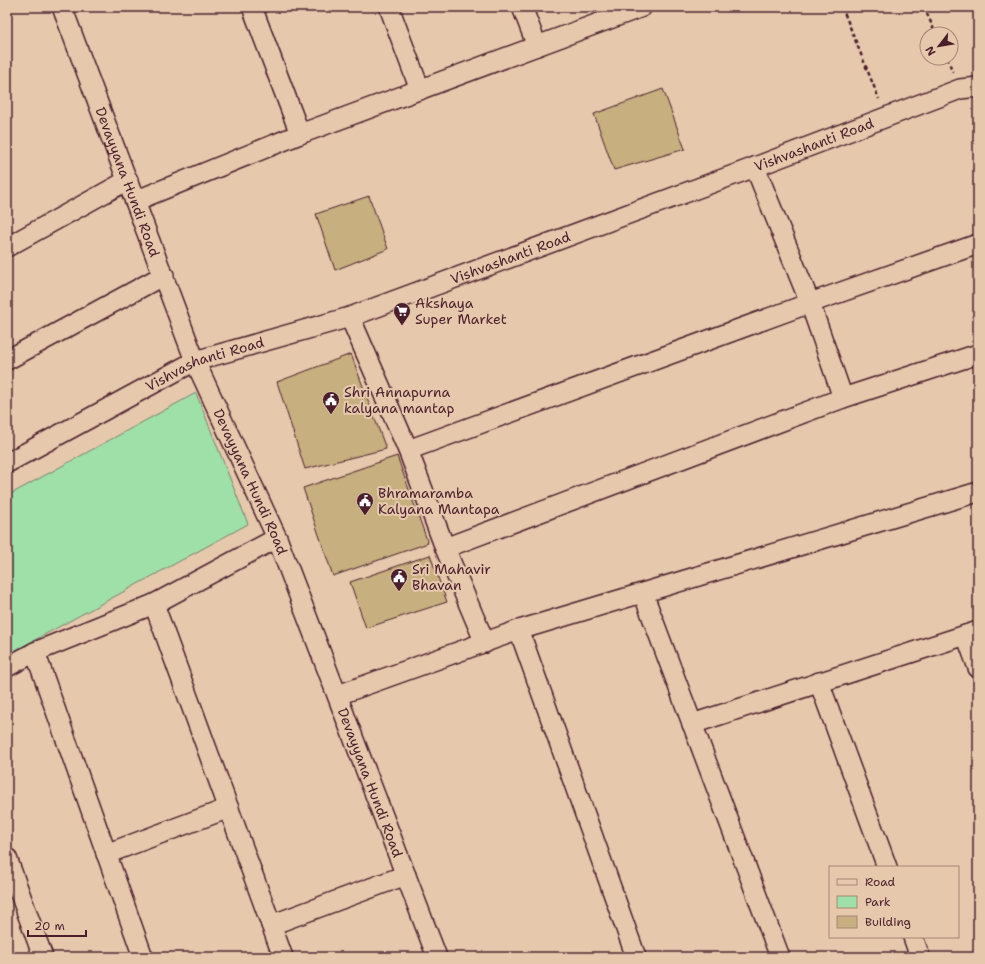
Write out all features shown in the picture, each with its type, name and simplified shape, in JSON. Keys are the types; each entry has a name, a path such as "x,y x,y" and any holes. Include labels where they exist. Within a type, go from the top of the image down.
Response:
{"street":[{"name":"Devayyana Hundi Road","path":"62,7 164,275 195,361 277,538 437,957"},
{"path":"252,7 300,134"},
{"path":"389,7 420,90"},
{"path":"522,7 537,46"},
{"path":"135,201 300,134 537,46 608,13 642,7"},
{"name":"Vishvashanti Road","path":"7,463 195,361 350,317 756,167 960,89 978,87"},
{"path":"756,167 810,303 843,398"},
{"path":"7,247 128,180"},
{"path":"408,450 810,303 978,244"},
{"path":"7,360 164,275"},
{"path":"350,317 408,450 445,548 485,643"},
{"path":"445,548 843,398 978,354"},
{"path":"338,695 518,630 978,492"},
{"path":"7,667 35,652 154,604 277,538"},
{"path":"643,593 780,957"},
{"path":"154,604 283,957"},
{"path":"518,630 636,957"},
{"path":"692,724 972,633 978,668"},
{"path":"35,652 142,957"},
{"path":"819,682 887,866"},
{"path":"106,854 229,808"},
{"path":"7,858 43,957"},
{"path":"271,925 406,875"},
{"path":"913,938 920,957"}],"path":[{"path":"842,7 886,118"},
{"path":"924,7 932,26"}],"green space":[{"path":"196,393 248,524 7,655 7,496"}],"building":[{"path":"663,89 685,149 614,170 594,114"},
{"path":"369,196 388,249 335,270 316,214"},
{"name":"Shri Annapurna kalyana mantap","path":"351,354 386,449 305,469 277,382"},
{"name":"Bhramaramba Kalyana Mantapa","path":"397,456 428,543 333,576 303,488"},
{"name":"Sri Mahavir Bhavan","path":"430,555 447,602 366,628 350,582"}],"place":[{"name":"Akshaya Super Market","path":"402,326"},
{"name":"Shri Annapurna kalyana mantap","path":"331,415"},
{"name":"Bhramaramba Kalyana Mantapa","path":"365,516"},
{"name":"Sri Mahavir Bhavan","path":"399,592"}]}
